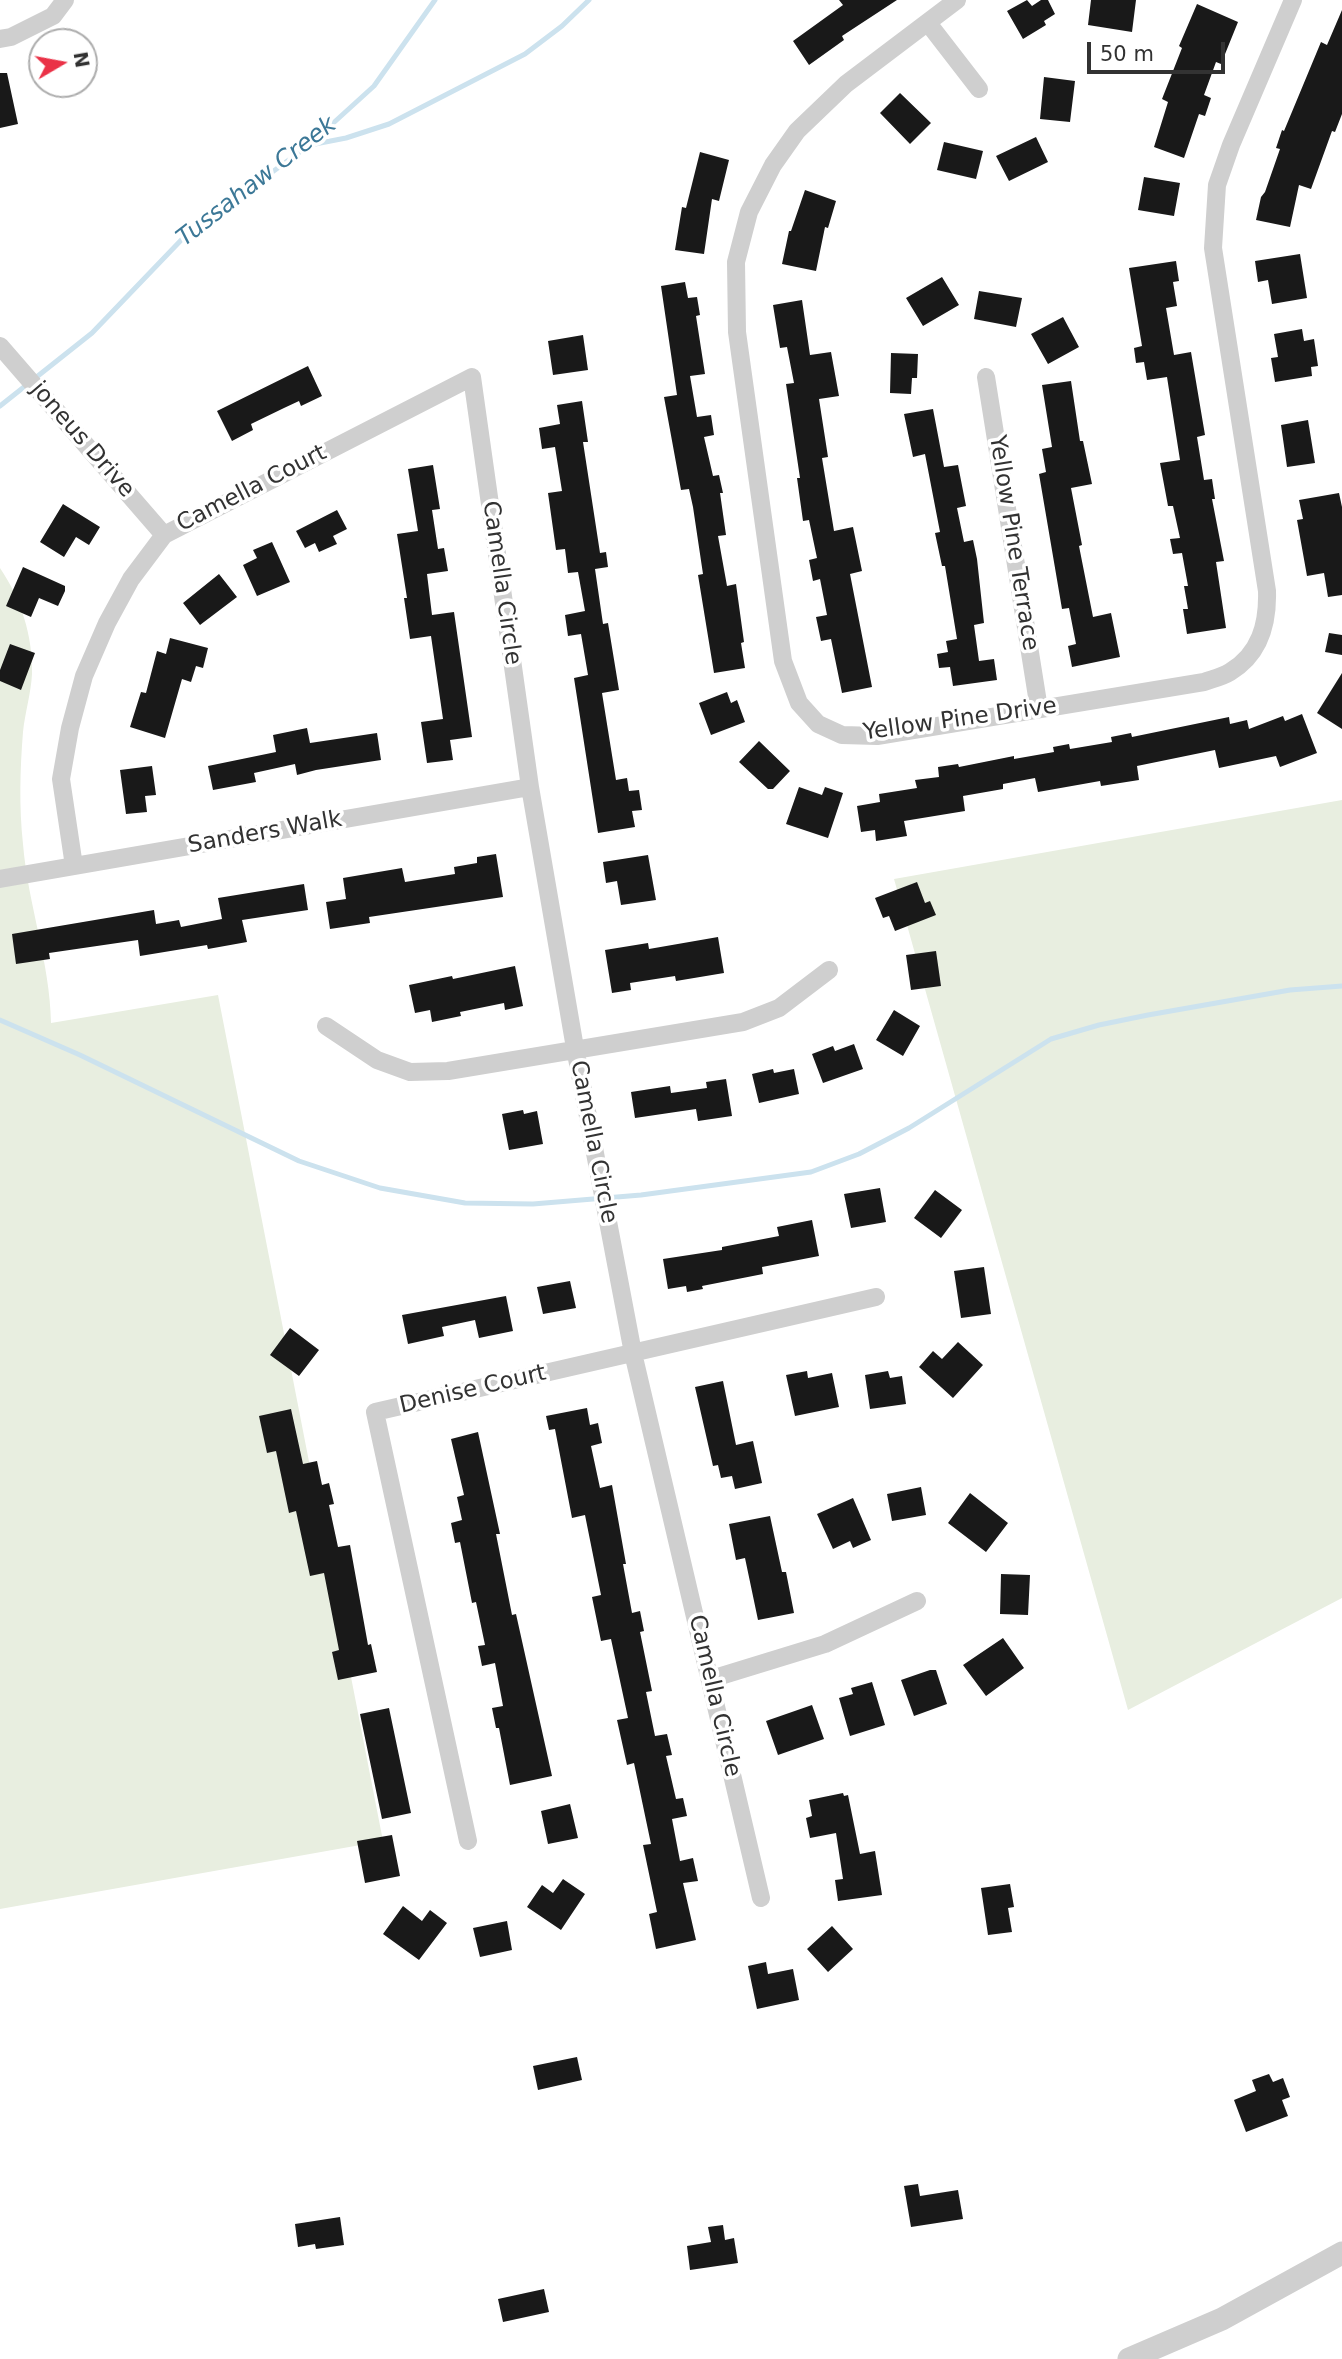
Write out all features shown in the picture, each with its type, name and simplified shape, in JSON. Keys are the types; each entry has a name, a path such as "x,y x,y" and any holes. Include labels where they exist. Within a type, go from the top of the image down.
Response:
{"street":[{"path":"0,39 10,37 53,16 65,0"},
{"name":"Yellow Pine Drive","path":"957,0 846,84 797,131 773,165 749,212 737,262 737,332 783,661 799,703 818,724 842,735 877,736 1204,682 1229,673 1248,657 1261,636 1268,616 1267,591 1213,248 1217,185 1288,2"},
{"path":"928,23 979,89"},
{"name":"joneus Drive","path":"0,346 164,535"},
{"name":"Camella Court","path":"74,866 61,779 70,728 84,676 107,623 131,579 164,535 472,377"},
{"name":"Camella Circle","path":"472,377 530,788 575,1048 633,1353 761,1898"},
{"name":"Yellow Pine Terrace","path":"986,377 1039,709"},
{"name":"Sanders Walk","path":"0,879 530,788"},
{"path":"326,1026 377,1060 410,1072 449,1071 743,1022 779,1008 829,970"},
{"name":"Denise Court","path":"467,1840 375,1412 876,1297"},
{"path":"711,1679 825,1643 917,1601"},
{"path":"1129,2359 1222,2319 1342,2253"}],"shaded area":[{"path":"0,568 20,605 32,660 23,732 21,816 29,889 47,978 51,1023 218,995 383,1841 0,1909"},
{"path":"1342,800 1342,1598 1128,1710 894,879"}],"building":[{"path":"839,0 897,0 842,36 844,40 809,65 793,41 843,5"},
{"path":"1027,0 1032,6 1041,0 1048,0 1055,14 1044,21 1046,25 1023,39 1007,11"},
{"path":"1091,0 1136,0 1132,32 1088,25"},
{"path":"1197,4 1238,22 1221,64 1216,62 1204,95 1211,98 1205,116 1199,114 1184,158 1154,147 1168,102 1162,99 1182,48 1179,46"},
{"path":"1342,10 1342,114 1335,132 1332,131 1311,189 1299,185 1290,227 1256,220 1261,197 1280,149 1276,148 1282,130 1284,131 1321,42 1327,45"},
{"path":"0,73 7,73 18,124 0,128"},
{"path":"1044,77 1075,81 1070,122 1040,119"},
{"path":"900,93 931,123 910,144 880,113"},
{"path":"1036,137 1048,162 1009,181 996,156"},
{"path":"944,142 983,151 976,179 937,170"},
{"path":"700,152 729,160 719,201 712,199 704,254 675,250 682,207 686,208"},
{"path":"1144,177 1180,183 1174,216 1138,210"},
{"path":"805,190 836,201 828,228 825,227 816,271 782,264 789,231"},
{"path":"1300,254 1307,298 1272,304 1268,280 1258,282 1255,261"},
{"path":"1176,261 1179,281 1173,282 1177,306 1166,308 1174,355 1191,352 1205,435 1197,437 1204,480 1212,479 1215,499 1212,499 1224,561 1216,562 1226,628 1187,634 1183,609 1188,609 1184,586 1188,586 1182,553 1173,554 1170,539 1180,538 1173,506 1168,506 1160,463 1180,460 1167,377 1147,380 1144,362 1136,363 1134,348 1142,346 1129,268"},
{"path":"942,277 959,305 923,326 906,298"},
{"path":"685,282 688,298 697,297 700,315 696,316 705,374 690,376 697,417 711,415 714,435 704,437 713,476 719,475 723,493 720,493 726,535 718,536 727,586 736,584 744,642 741,643 745,668 714,673 698,575 703,574 693,507 689,489 681,490 664,397 677,395 661,286"},
{"path":"979,291 1022,298 1016,327 974,319"},
{"path":"802,300 810,355 831,352 839,396 819,399 828,457 822,458 834,531 853,527 862,571 850,574 872,687 842,693 831,639 821,641 816,617 827,615 820,579 813,581 809,560 817,558 809,520 803,521 797,478 800,478 786,384 794,383 787,347 780,348 773,305"},
{"path":"1063,317 1079,347 1048,364 1031,334"},
{"path":"1302,329 1304,341 1314,339 1318,366 1311,367 1312,376 1275,382 1271,358 1278,357 1274,334"},
{"path":"583,335 588,370 553,375 548,341"},
{"path":"891,353 918,354 917,378 912,378 911,394 890,393"},
{"path":"308,366 322,396 301,406 299,401 251,424 253,430 232,441 217,411"},
{"path":"1071,381 1080,441 1083,441 1092,484 1071,488 1082,545 1079,546 1093,617 1111,613 1120,657 1072,667 1068,646 1076,644 1069,608 1062,609 1039,474 1046,472 1042,449 1052,447 1042,385"},
{"path":"582,401 588,442 583,442 600,553 606,552 608,567 595,569 603,624 608,623 619,690 602,693 616,780 627,778 629,791 639,790 642,810 632,811 635,827 598,833 574,678 588,675 581,634 568,636 565,615 585,611 578,572 568,573 565,549 556,550 548,493 562,491 555,447 542,449 539,428 560,424 557,405"},
{"path":"933,409 944,467 958,465 966,506 957,508 964,542 973,540 977,559 984,623 974,625 979,661 994,659 997,680 953,686 950,667 939,668 937,654 948,652 946,641 957,639 945,566 942,566 935,533 940,532 925,454 913,457 904,414"},
{"path":"1308,420 1315,463 1287,467 1281,425"},
{"path":"433,465 440,509 432,510 438,549 444,548 448,571 427,574 432,615 454,612 472,737 450,740 453,760 427,763 421,722 443,719 431,636 410,639 397,534 418,531 408,469"},
{"path":"1339,493 1342,507 1342,595 1328,597 1324,573 1307,576 1297,520 1303,519 1299,500"},
{"path":"63,504 100,527 89,545 76,537 64,557 40,542"},
{"path":"337,510 347,529 333,536 337,544 319,552 315,543 305,548 296,531"},
{"path":"272,542 290,582 257,596 243,565 257,558 253,550"},
{"path":"23,567 65,586 58,606 39,598 31,617 6,606"},
{"path":"219,574 237,597 200,625 183,603"},
{"path":"1329,633 1342,635 1342,655 1325,652"},
{"path":"170,638 208,648 203,668 196,666 191,682 182,679 165,738 130,727 141,692 146,693 157,651 166,654"},
{"path":"10,644 35,653 21,690 0,681 0,670"},
{"path":"1342,673 1342,729 1317,713"},
{"path":"727,692 731,703 737,700 745,722 711,735 699,703"},
{"path":"1302,714 1317,753 1280,767 1276,756 1219,768 1215,750 1137,766 1139,780 1101,786 1100,781 1038,792 1035,778 1003,784 1003,789 963,796 965,811 904,821 907,836 876,841 875,830 861,832 857,806 880,802 879,794 917,788 915,780 939,777 938,767 958,764 959,767 1014,756 1014,759 1054,752 1053,747 1069,744 1070,749 1112,742 1111,737 1131,733 1132,737 1229,717 1230,724 1247,720 1249,729 1283,716 1285,721"},
{"path":"307,728 310,743 377,733 381,760 297,775 295,764 254,773 256,782 213,790 208,766 276,752 273,735"},
{"path":"759,741 790,771 773,789 768,789 739,762"},
{"path":"152,766 156,795 145,796 147,812 126,814 120,770"},
{"path":"799,787 822,795 825,787 843,793 828,838 786,824"},
{"path":"496,854 503,897 369,917 370,923 330,929 326,902 346,899 343,878 402,868 405,882 455,874 454,867 477,863 477,857"},
{"path":"648,855 656,900 621,905 617,881 606,883 603,862"},
{"path":"917,882 925,903 930,901 936,915 895,931 889,916 883,918 875,898"},
{"path":"304,884 308,910 242,920 247,942 208,949 207,945 140,956 138,940 49,953 50,959 16,964 12,934 154,910 156,924 179,920 181,927 222,919 218,898"},
{"path":"718,937 724,973 676,981 675,976 630,983 631,990 612,993 605,950 648,943 649,949"},
{"path":"936,951 941,986 911,990 906,955"},
{"path":"515,966 523,1006 505,1010 504,1003 460,1012 461,1016 432,1022 430,1010 415,1013 409,985"},
{"path":"894,1010 920,1026 903,1056 876,1040"},
{"path":"854,1044 863,1069 823,1083 812,1054 833,1046 835,1051"},
{"path":"773,1069 774,1073 794,1069 799,1094 759,1103 752,1074"},
{"path":"726,1079 732,1116 698,1121 696,1109 635,1118 631,1092 670,1086 671,1093 707,1088 706,1082"},
{"path":"523,1110 524,1114 537,1111 543,1144 509,1150 502,1114"},
{"path":"880,1188 886,1222 851,1228 844,1194"},
{"path":"935,1190 962,1210 941,1238 914,1218"},
{"path":"812,1220 819,1256 762,1267 763,1274 702,1286 703,1289 687,1292 686,1286 668,1289 663,1259 722,1250 722,1247 779,1236 777,1227"},
{"path":"984,1267 991,1314 961,1318 954,1271"},
{"path":"570,1281 576,1308 543,1314 537,1287"},
{"path":"506,1296 513,1331 479,1338 475,1320 442,1327 444,1336 408,1344 402,1315"},
{"path":"290,1328 319,1350 299,1376 270,1355"},
{"path":"958,1342 983,1365 953,1398 919,1367 933,1351 942,1359"},
{"path":"807,1371 808,1378 832,1373 839,1407 795,1416 786,1375"},
{"path":"888,1371 890,1378 902,1376 906,1404 870,1409 865,1375"},
{"path":"723,1381 736,1445 753,1441 762,1483 735,1489 732,1476 721,1478 718,1465 713,1466 695,1387"},
{"path":"587,1408 590,1425 598,1423 602,1443 591,1446 600,1488 612,1485 632,1613 640,1611 644,1631 640,1632 652,1691 646,1692 655,1736 667,1734 672,1755 666,1756 676,1799 683,1798 687,1816 672,1819 680,1861 693,1858 698,1881 683,1883 696,1940 656,1949 649,1914 657,1912 643,1845 651,1844 634,1763 627,1765 617,1720 628,1718 611,1639 601,1641 592,1597 601,1595 585,1515 572,1518 555,1429 549,1430 546,1416"},
{"path":"291,1409 303,1464 317,1461 322,1485 329,1483 334,1504 329,1505 338,1547 350,1545 368,1645 371,1644 377,1672 338,1680 332,1652 339,1650 324,1573 310,1576 296,1511 289,1513 276,1451 267,1453 259,1416"},
{"path":"478,1432 500,1534 496,1534 512,1615 516,1614 552,1776 510,1785 499,1728 496,1728 492,1708 503,1706 495,1663 482,1666 478,1646 485,1645 476,1602 472,1603 460,1542 455,1543 451,1523 462,1520 457,1497 464,1495 451,1439"},
{"path":"921,1487 926,1515 892,1521 887,1494"},
{"path":"970,1493 1008,1523 986,1552 948,1523"},
{"path":"853,1498 871,1540 853,1548 850,1541 833,1549 817,1514"},
{"path":"770,1516 794,1613 758,1620 745,1558 736,1560 729,1524"},
{"path":"1001,1574 1030,1575 1028,1615 1000,1614"},
{"path":"1003,1638 1024,1668 986,1696 963,1665"},
{"path":"936,1670 947,1704 914,1716 901,1680"},
{"path":"872,1682 885,1725 850,1736 839,1698 853,1694 851,1688"},
{"path":"812,1705 824,1739 778,1755 766,1721"},
{"path":"389,1708 411,1813 382,1819 360,1714"},
{"path":"843,1793 844,1796 848,1795 860,1854 875,1851 882,1895 838,1901 835,1880 843,1879 836,1833 810,1838 806,1818 812,1816 809,1800"},
{"path":"570,1804 578,1838 548,1844 541,1811"},
{"path":"392,1835 400,1876 365,1883 357,1841"},
{"path":"563,1879 585,1894 561,1930 527,1907 542,1885 553,1893"},
{"path":"1010,1884 1014,1907 1008,1908 1012,1932 988,1935 981,1888"},
{"path":"403,1906 422,1921 430,1910 447,1923 419,1960 383,1934"},
{"path":"507,1921 512,1950 480,1957 473,1928"},
{"path":"832,1926 853,1949 828,1972 807,1949"},
{"path":"766,1962 768,1974 793,1969 799,2000 757,2009 748,1966"},
{"path":"577,2057 582,2080 538,2090 533,2066"},
{"path":"1269,2074 1273,2082 1283,2078 1290,2097 1282,2100 1288,2116 1246,2132 1234,2100 1256,2091 1252,2080"},
{"path":"918,2184 920,2196 958,2190 963,2219 911,2227 904,2186"},
{"path":"340,2217 344,2245 316,2249 315,2244 298,2247 295,2224"},
{"path":"723,2225 725,2240 734,2238 738,2263 690,2270 687,2246 711,2242 708,2227"},
{"path":"544,2289 549,2312 503,2322 498,2299"}],"waterway":[{"name":"Tussahaw Creek","path":"0,406 92,333 187,234 308,146 374,86 435,0"},
{"path":"310,145 346,138 389,124 525,54 562,26 589,0"},
{"path":"0,1020 80,1055 299,1161 380,1188 465,1203 533,1204 641,1195 811,1172 859,1154 909,1128 1051,1039 1148,1015 1290,990 1342,986"}]}
